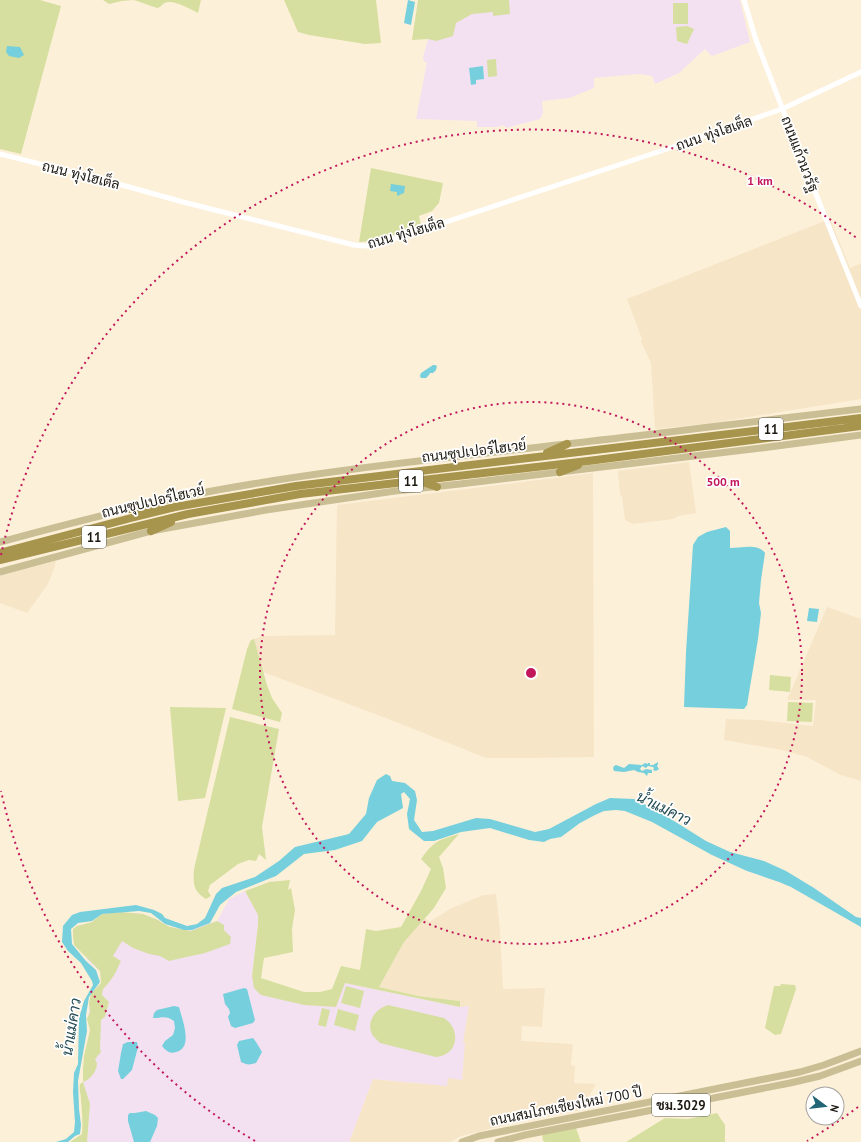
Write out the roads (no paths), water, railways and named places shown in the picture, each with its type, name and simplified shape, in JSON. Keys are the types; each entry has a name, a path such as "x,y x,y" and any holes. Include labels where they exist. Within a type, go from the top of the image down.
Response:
{"highway":[{"name":"ถนนซุปเปอร์ไฮเวย์","path":"0,553 175,507 296,486 861,418"},
{"name":"ถนนซุปเปอร์ไฮเวย์","path":"0,560 188,514 300,494 588,461 861,426"},
{"path":"539,456 567,444"},
{"path":"560,472 588,461"},
{"path":"416,480 437,486"},
{"path":"128,509 175,507"},
{"path":"151,531 188,514"}],"main road":[{"path":"0,542 128,509 198,494 294,477 374,466 861,409"},
{"path":"0,572 151,531 266,510 395,491 861,435"},
{"name":"ถนนสมโภชเชียงใหม่ 700 ปี","path":"462,1142 486,1135 800,1072 861,1051"},
{"name":"ถนนสมโภชเชียงใหม่ 700 ปี","path":"498,1142 525,1135 790,1083 820,1076 861,1061"}],"street":[{"name":"ถนนแก้วนวรัฐ","path":"744,0 756,40 782,109 861,306"},
{"name":"ถนน ทุ่งโฮเต็ล","path":"0,154 354,245 366,246 379,244 483,210 782,109 861,72"}],"water":[{"path":"408,0 415,2 411,25 404,23"},
{"path":"7,46 20,47 24,55 19,58 9,56 6,52"},
{"path":"483,66 484,79 476,80 476,84 471,85 469,68"},
{"path":"391,184 405,186 404,193 397,196 397,192 390,191"},
{"path":"433,365 437,366 436,370 433,373 430,373 426,378 421,378 421,373"},
{"path":"726,527 730,531 730,548 754,547 765,553 759,603 761,613 758,639 747,705 744,709 684,707 693,545 698,537 707,532"},
{"path":"809,608 819,609 817,622 807,621"},
{"path":"658,762 657,766 659,769 656,771 653,770 653,767 648,766 646,768 642,766 640,769 642,771 646,769 652,770 652,773 648,773 647,776 644,773 634,770 624,772 614,771 613,768 616,765 624,768 629,764 642,765 645,763 650,763 650,765 653,765"},
{"path":"386,774 390,776 392,781 405,783 415,791 417,800 414,820 422,832 433,831 476,818 490,819 535,832 549,829 610,798 634,799 658,811 706,841 730,852 764,861 786,871 856,917 861,918 861,927 791,887 747,871 712,855 652,822 625,811 604,811 580,823 561,837 544,842 529,840 490,828 461,832 434,841 424,841 409,829 407,814 410,799 404,792 401,794 403,808 377,822 362,841 335,850 304,854 276,876 236,892 220,905 210,923 192,930 184,930 165,924 151,913 139,911 102,914 92,921 78,923 71,929 72,944 86,961 96,970 100,982 89,997 86,1015 87,1031 78,1081 81,1125 80,1134 68,1142 56,1142 66,1139 74,1132 75,1122 73,1092 74,1073 78,1064 79,1018 84,1001 93,985 81,963 68,951 62,942 63,926 72,915 80,912 136,905 154,910 162,914 165,918 187,926 197,924 205,918 216,894 222,888 255,877 279,861 295,847 349,834 366,814 369,798 377,780"},
{"path":"244,988 247,989 255,1020 253,1023 235,1028 231,1026 228,1017 230,1013 229,1009 225,1004 223,994"},
{"path":"174,1006 179,1007 186,1039 181,1049 172,1053 167,1051 162,1046 165,1041 173,1035 175,1028 174,1021 166,1017 153,1018 154,1013 157,1010"},
{"path":"253,1038 262,1052 256,1063 245,1064 241,1062 237,1045 239,1041"},
{"path":"128,1042 137,1042 138,1047 132,1070 123,1079 121,1079 118,1071 121,1053 123,1044"},
{"path":"146,1111 158,1118 157,1126 150,1142 134,1142 128,1121 128,1115 130,1113"}],"water label":[{"name":"น้ำแม่คาว","path":"664,808"},
{"name":"น้ำแม่คาว","path":"71,1027"}]}
